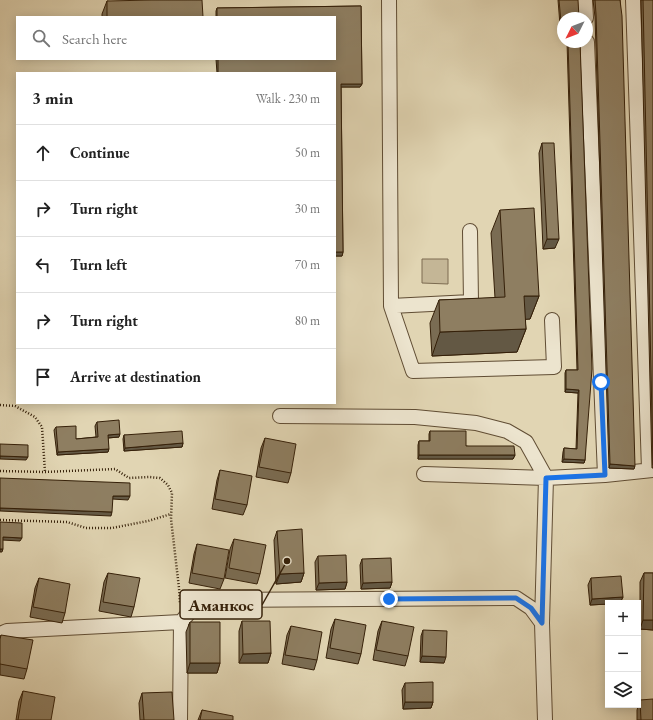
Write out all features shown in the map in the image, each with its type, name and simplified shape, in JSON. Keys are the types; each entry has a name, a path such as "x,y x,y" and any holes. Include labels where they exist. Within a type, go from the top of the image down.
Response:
{"street":[{"path":"389,0 391,306 413,370 554,368 552,320"},
{"path":"585,0 586,12"},
{"path":"424,474 546,478 605,475 651,469 633,0"},
{"path":"587,48 605,475"},
{"path":"391,306 471,302 470,232"},
{"path":"280,416 415,417 476,423 507,430 526,442 546,478 542,623 545,720"},
{"path":"180,720 181,622 194,607 216,600 516,598 531,608 542,623"},
{"path":"0,634 7,631 181,622"}],"path":[{"path":"0,405 15,406 35,417 42,428 45,472"},
{"path":"0,471 45,472 115,469 129,478 160,478 168,485 172,493 171,514 181,622"},
{"path":"0,520 68,522 86,528 112,528 148,521 171,514"}],"shaded area":[{"path":"422,259 448,259 448,284 422,283"}],"building":[{"path":"202,0 203,16 107,16 107,1"},
{"path":"559,0 578,0 579,12 560,12"},
{"path":"595,0 620,0 622,16 635,466 610,464"},
{"path":"643,0 653,0 653,465"},
{"path":"361,6 362,84 341,84 343,252 336,252 336,72 218,72 218,60 336,60 336,16 217,16 217,8"},
{"path":"568,48 580,48 592,369 585,460 564,459 564,448 577,449 579,390 566,389 566,370 578,370"},
{"path":"542,143 554,143 559,239 547,239"},
{"path":"534,208 539,296 524,296 526,329 440,332 439,300 505,297 500,210"},
{"path":"119,420 120,434 108,435 109,449 58,452 56,427 76,426 76,439 98,437 97,422"},
{"path":"182,431 183,443 125,448 124,435"},
{"path":"430,431 466,431 466,446 514,446 515,455 419,455 419,441 430,441"},
{"path":"265,438 296,444 291,473 259,467"},
{"path":"0,444 28,445 28,457 0,456"},
{"path":"220,470 252,476 247,505 215,499"},
{"path":"0,478 130,483 130,496 113,496 112,512 0,508"},
{"path":"0,522 22,523 22,538 3,537 3,549 0,549"},
{"path":"302,529 304,573 280,574 277,531"},
{"path":"234,539 266,545 260,574 229,568"},
{"path":"197,544 229,550 224,579 192,573"},
{"path":"346,555 347,582 319,583 318,556"},
{"path":"391,558 392,582 363,583 362,559"},
{"path":"108,573 140,578 134,607 103,602"},
{"path":"644,573 653,573 653,620 643,620"},
{"path":"621,576 623,597 592,599 591,578"},
{"path":"39,578 70,584 65,613 33,607"},
{"path":"335,619 366,625 361,654 330,648"},
{"path":"242,621 270,621 271,653 243,654"},
{"path":"382,621 414,627 408,656 376,650"},
{"path":"190,622 220,622 220,663 190,663"},
{"path":"291,626 322,632 317,660 285,655"},
{"path":"423,630 447,631 446,657 422,656"},
{"path":"1,635 33,640 27,669 0,664"},
{"path":"433,682 433,702 405,702 405,683"},
{"path":"23,691 55,697 51,720 18,720"},
{"path":"172,692 174,720 144,720 142,693"},
{"path":"653,699 653,720 641,720 641,700"},
{"path":"202,710 233,716 233,720 200,720"}],"place":[{"name":"Аманкос","path":"287,561"}],"route":[{"path":"389,599 516,598 531,608 542,623 546,478 605,475 601,382"}]}
